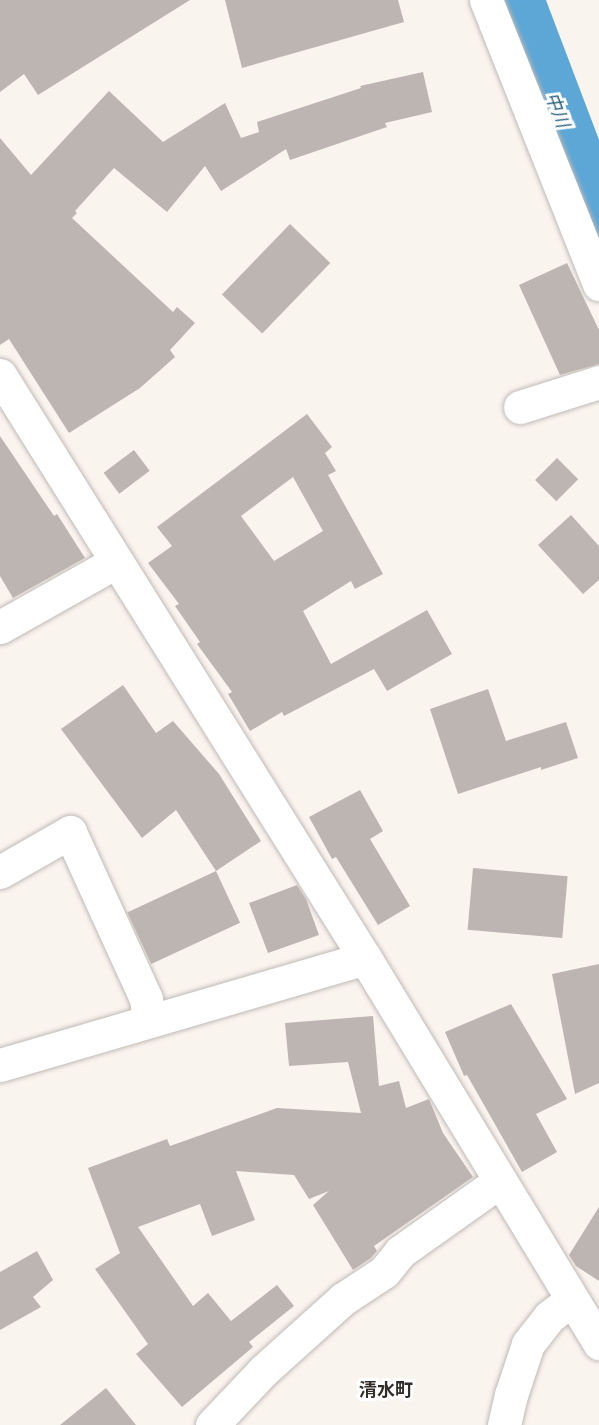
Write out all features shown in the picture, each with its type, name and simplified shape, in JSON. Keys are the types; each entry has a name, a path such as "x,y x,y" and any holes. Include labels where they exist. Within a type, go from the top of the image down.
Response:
{"street":[{"path":"486,0 599,284"},
{"path":"0,375 365,958 599,1343"},
{"path":"520,407 599,382"},
{"path":"0,627 116,562"},
{"path":"0,872 70,832 146,999 149,1022"},
{"path":"0,1065 365,958"},
{"path":"212,1425 263,1371 343,1299 384,1272 400,1252 500,1180"},
{"path":"504,1425 510,1395 528,1344 549,1317 572,1299"}],"building":[{"path":"0,0 190,0 38,95 24,74 0,92"},
{"path":"225,0 398,0 404,22 242,68"},
{"path":"423,72 432,112 385,123 387,127 290,160 286,149 221,191 205,166 167,212 114,168 75,211 77,213 72,218 173,312 177,307 195,323 170,350 175,357 140,388 69,433 9,339 0,345 0,138 31,175 109,91 163,142 225,103 241,138 259,132 257,122 361,88 360,86"},
{"path":"290,224 330,263 262,333 222,294"},
{"path":"567,263 599,330 599,364 560,375 519,285"},
{"path":"307,414 332,447 325,453 336,471 328,475 383,574 355,589 351,581 303,611 331,664 427,610 452,654 387,691 374,669 284,716 282,712 250,731 228,694 232,692 197,644 200,642 175,606 179,604 148,563 172,546 157,527","holes":["293,477 323,531 274,561 241,516"]},
{"path":"0,436 54,516 57,514 85,558 13,598 0,576"},
{"path":"134,450 150,471 119,494 104,473"},
{"path":"557,458 578,479 556,501 535,480"},
{"path":"571,515 599,546 599,580 583,594 538,545"},
{"path":"123,685 156,733 173,721 219,774 261,841 216,871 176,810 142,838 61,729"},
{"path":"488,689 506,741 566,722 578,758 541,770 541,767 458,794 430,709"},
{"path":"360,790 383,831 370,839 410,906 378,925 336,857 332,859 309,817"},
{"path":"473,868 568,876 562,938 468,930"},
{"path":"216,871 240,923 151,964 127,912"},
{"path":"297,885 306,899 319,935 268,953 249,903"},
{"path":"599,964 599,1083 575,1094 552,974"},
{"path":"511,1004 567,1099 536,1114 557,1152 522,1172 467,1075 464,1076 445,1032"},
{"path":"373,1016 379,1086 399,1081 406,1108 429,1099 443,1133 473,1177 374,1246 377,1251 371,1258 353,1270 313,1205 329,1191 309,1199 294,1175 236,1171 255,1220 212,1236 200,1204 138,1227 193,1306 208,1293 231,1321 277,1285 294,1306 249,1342 253,1347 182,1407 136,1354 148,1344 95,1269 120,1253 88,1168 167,1139 170,1146 277,1108 361,1113 348,1062 289,1066 285,1023"},
{"path":"599,1207 599,1281 576,1266 569,1255"},
{"path":"37,1251 53,1280 33,1297 41,1307 0,1330 0,1272"},
{"path":"106,1388 136,1425 60,1425"}],"waterway":[{"name":"中川","path":"516,0 599,219"}],"district":[{"name":"清水町","path":"386,1390"}]}
